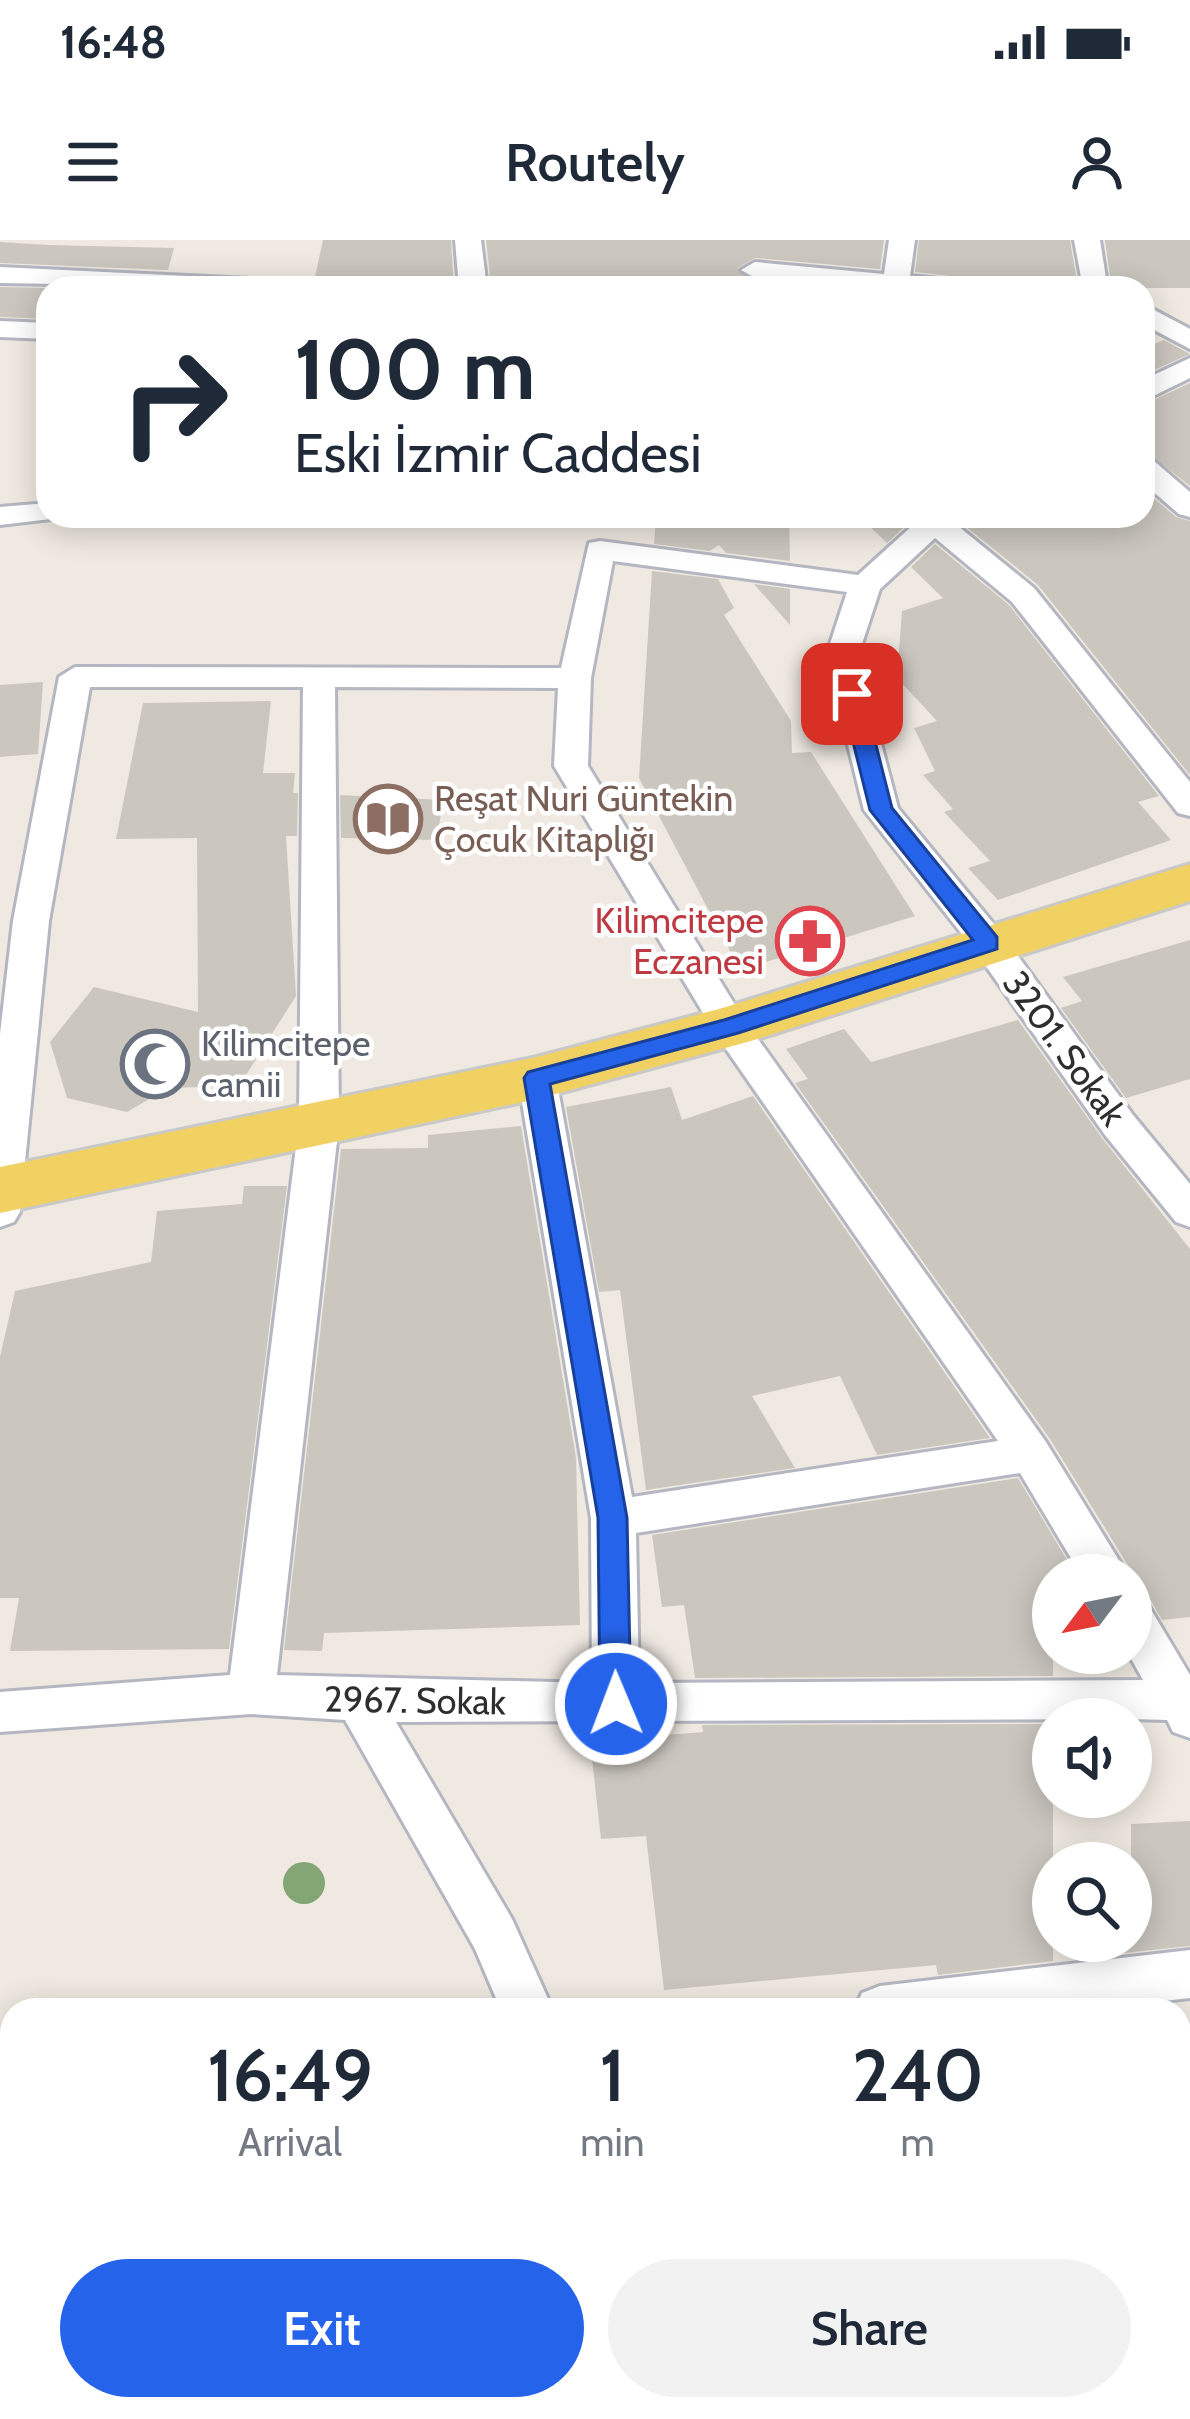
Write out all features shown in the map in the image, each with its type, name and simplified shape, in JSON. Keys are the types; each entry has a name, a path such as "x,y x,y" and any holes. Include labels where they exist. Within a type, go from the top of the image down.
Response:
{"main road":[{"path":"1,1195 536,1078 730,1028 1190,882"}],"street":[{"path":"468,240 472,276"},
{"path":"880,276 902,240"},
{"path":"1087,240 1092,276"},
{"path":"755,270 811,276"},
{"path":"0,275 36,277"},
{"path":"1155,319 1190,340"},
{"path":"0,329 36,330"},
{"path":"1155,386 1190,367"},
{"path":"1155,477 1190,508"},
{"path":"0,516 36,513"},
{"name":"3201. Sokak","path":"928,528 865,585 842,656 881,810 989,943 1119,1125 1190,1212"},
{"path":"948,528 1023,595 1190,805"},
{"path":"865,585 600,550 575,678 571,766 730,1028 1031,1454 1093,1554"},
{"path":"1,1195 31,921 75,677 575,678"},
{"path":"251,1694 319,1123 320,679"},
{"path":"536,1078 613,1518 616,1704"},
{"path":"613,1518 1031,1454"},
{"path":"1152,1649 1188,1706"},
{"name":"2967. Sokak","path":"0,1712 251,1694 359,1701 1188,1706"},
{"path":"359,1701 494,1935 522,1998"},
{"path":"983,1998 1190,1974"}],"building":[{"path":"323,240 451,240 453,276 315,276"},
{"path":"486,240 884,240 880,269 755,258 737,268 747,276 490,276"},
{"path":"919,240 1070,240 1076,276 949,276 915,272"},
{"path":"1105,240 1190,240 1190,288 1155,288 1155,276 1110,276"},
{"path":"0,242 174,248 168,270 0,263"},
{"path":"0,287 36,288 36,318 0,317"},
{"path":"1164,340 1190,354 1155,370 1155,343"},
{"path":"1190,383 1190,486 1155,458 1155,399"},
{"path":"1155,499 1176,517 1190,521 1190,775 1038,585 968,528 1155,528"},
{"path":"655,528 789,528 790,561 726,553 719,545 710,551 654,544"},
{"path":"871,528 903,528 887,543"},
{"path":"935,544 1009,605 1159,796 1138,802 1171,840 998,900 968,868 990,861 944,812 953,809 923,775 935,771 914,728 937,721 897,678 902,611 943,598 911,567"},
{"path":"652,571 718,579 734,608 724,615 791,721 792,753 811,752 915,916 740,970 639,778"},
{"path":"754,584 790,589 790,625"},
{"path":"43,682 38,754 0,757 0,685"},
{"path":"271,701 263,773 295,773 293,793 298,793 297,836 286,836 296,996 239,1086 168,1088 127,1112 67,1098 50,1042 94,987 198,1012 197,838 116,839 143,703"},
{"name":"Reşat Nuri Güntekin Çocuk Kitaplığı","path":"340,795 443,800 437,840 341,838"},
{"path":"1190,940 1190,1079 1126,1098 1061,1008 1082,1001 1063,977"},
{"path":"1018,1020 1102,1138 1190,1249 1190,1617 1162,1620 1152,1603 1152,1554 1121,1554 1050,1439 795,1083 808,1079 786,1049 844,1029 871,1062"},
{"path":"671,1087 682,1120 753,1096 990,1438 877,1455 840,1376 752,1396 795,1468 646,1490 620,1290 599,1292 566,1107"},
{"path":"521,1126 576,1458 580,1625 324,1633 322,1651 284,1650 341,1149 428,1148 428,1135"},
{"path":"244,1186 287,1186 229,1649 10,1651 19,1598 0,1598 0,1357 15,1291 151,1262 157,1211 242,1204"},
{"path":"1018,1478 1063,1554 1032,1554 1032,1674 1053,1676 695,1678 684,1605 662,1607 652,1535"},
{"path":"1032,1724 1032,1818 1053,1818 1053,1842 1032,1842 1032,1962 1045,1962 938,1975 936,1965 664,1990 646,1836 601,1839 590,1741 703,1732 702,1725"},
{"path":"1190,1821 1190,1946 1152,1950 1152,1842 1131,1842 1131,1824"}],"place":[{"name":"Reşat Nuri Güntekin Çocuk Kitaplığı","path":"388,819"},
{"name":"Kilimcitepe Eczanesi","path":"810,941"},
{"name":"Kilimcitepe camii","path":"155,1064"}],"route":[{"path":"616,1704 613,1518 536,1078 730,1028 989,943 881,810 852,694"}]}
